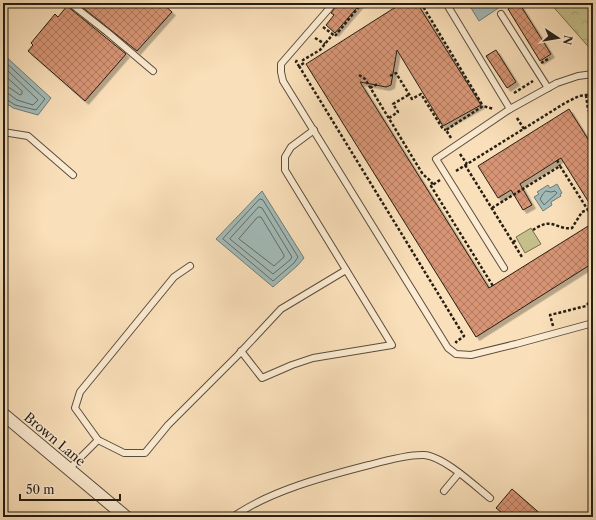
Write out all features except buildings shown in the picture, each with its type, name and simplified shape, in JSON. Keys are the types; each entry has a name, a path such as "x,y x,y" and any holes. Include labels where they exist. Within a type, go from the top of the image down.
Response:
{"street":[{"name":"Brown Lane","path":"3,414 126,517"}],"lane":[{"path":"70,3 153,71"},
{"path":"334,3 281,64 283,81 448,348 456,354 471,355 593,323"},
{"path":"446,3 510,109"},
{"path":"501,14 548,88"},
{"path":"504,268 436,159 510,109 557,83 578,76 593,74"},
{"path":"241,351 262,378 313,358 392,345 285,170 285,157 291,147 314,130"},
{"path":"3,132 28,136 73,175"},
{"path":"190,266 174,277 80,392 75,408 98,440 124,453 145,453 168,425 281,309 346,270"},
{"path":"69,469 98,440"},
{"path":"233,517 245,509 289,489 338,473 392,459 424,455 441,461 459,473 490,498"},
{"path":"444,492 459,473"}],"path":[{"path":"323,27 335,36 362,3"},
{"path":"392,3 395,8"},
{"path":"421,3 483,106 494,109"},
{"path":"299,66 304,63 303,60 320,50 333,34"},
{"path":"311,44 316,38 325,44"},
{"path":"301,56 296,62 464,336 456,342 460,346"},
{"path":"541,63 550,58"},
{"path":"390,76 396,73 412,99 421,94 443,129 446,130 451,138"},
{"path":"359,76 365,79 422,173 425,177 429,178 433,185 431,186 493,286"},
{"path":"514,93 532,81"},
{"path":"370,88 380,83"},
{"path":"389,118 398,112 393,104 410,94"},
{"path":"456,171 565,103 593,94"},
{"path":"586,95 588,109 593,120"},
{"path":"446,130 483,106"},
{"path":"517,118 524,128"},
{"path":"460,154 522,257"},
{"path":"557,160 593,218"},
{"path":"492,208 560,166"},
{"path":"433,185 441,180"},
{"path":"533,230 544,224 552,224 566,229 572,228 582,212 587,210"},
{"path":"513,242 517,240"},
{"path":"546,327 553,325 550,315 586,306 593,298"}],"green space":[{"path":"550,3 593,3 593,52"},
{"path":"531,228 541,244 525,253 516,237"}],"water":[{"path":"468,3 501,3 500,7 479,21"},
{"path":"3,54 51,98 38,115 13,108 3,101"},
{"path":"557,184 562,193 560,194 561,196 551,202 552,205 543,211 534,197 539,194 537,192 548,185 550,188"},
{"path":"262,191 304,258 273,287 216,239"}]}
